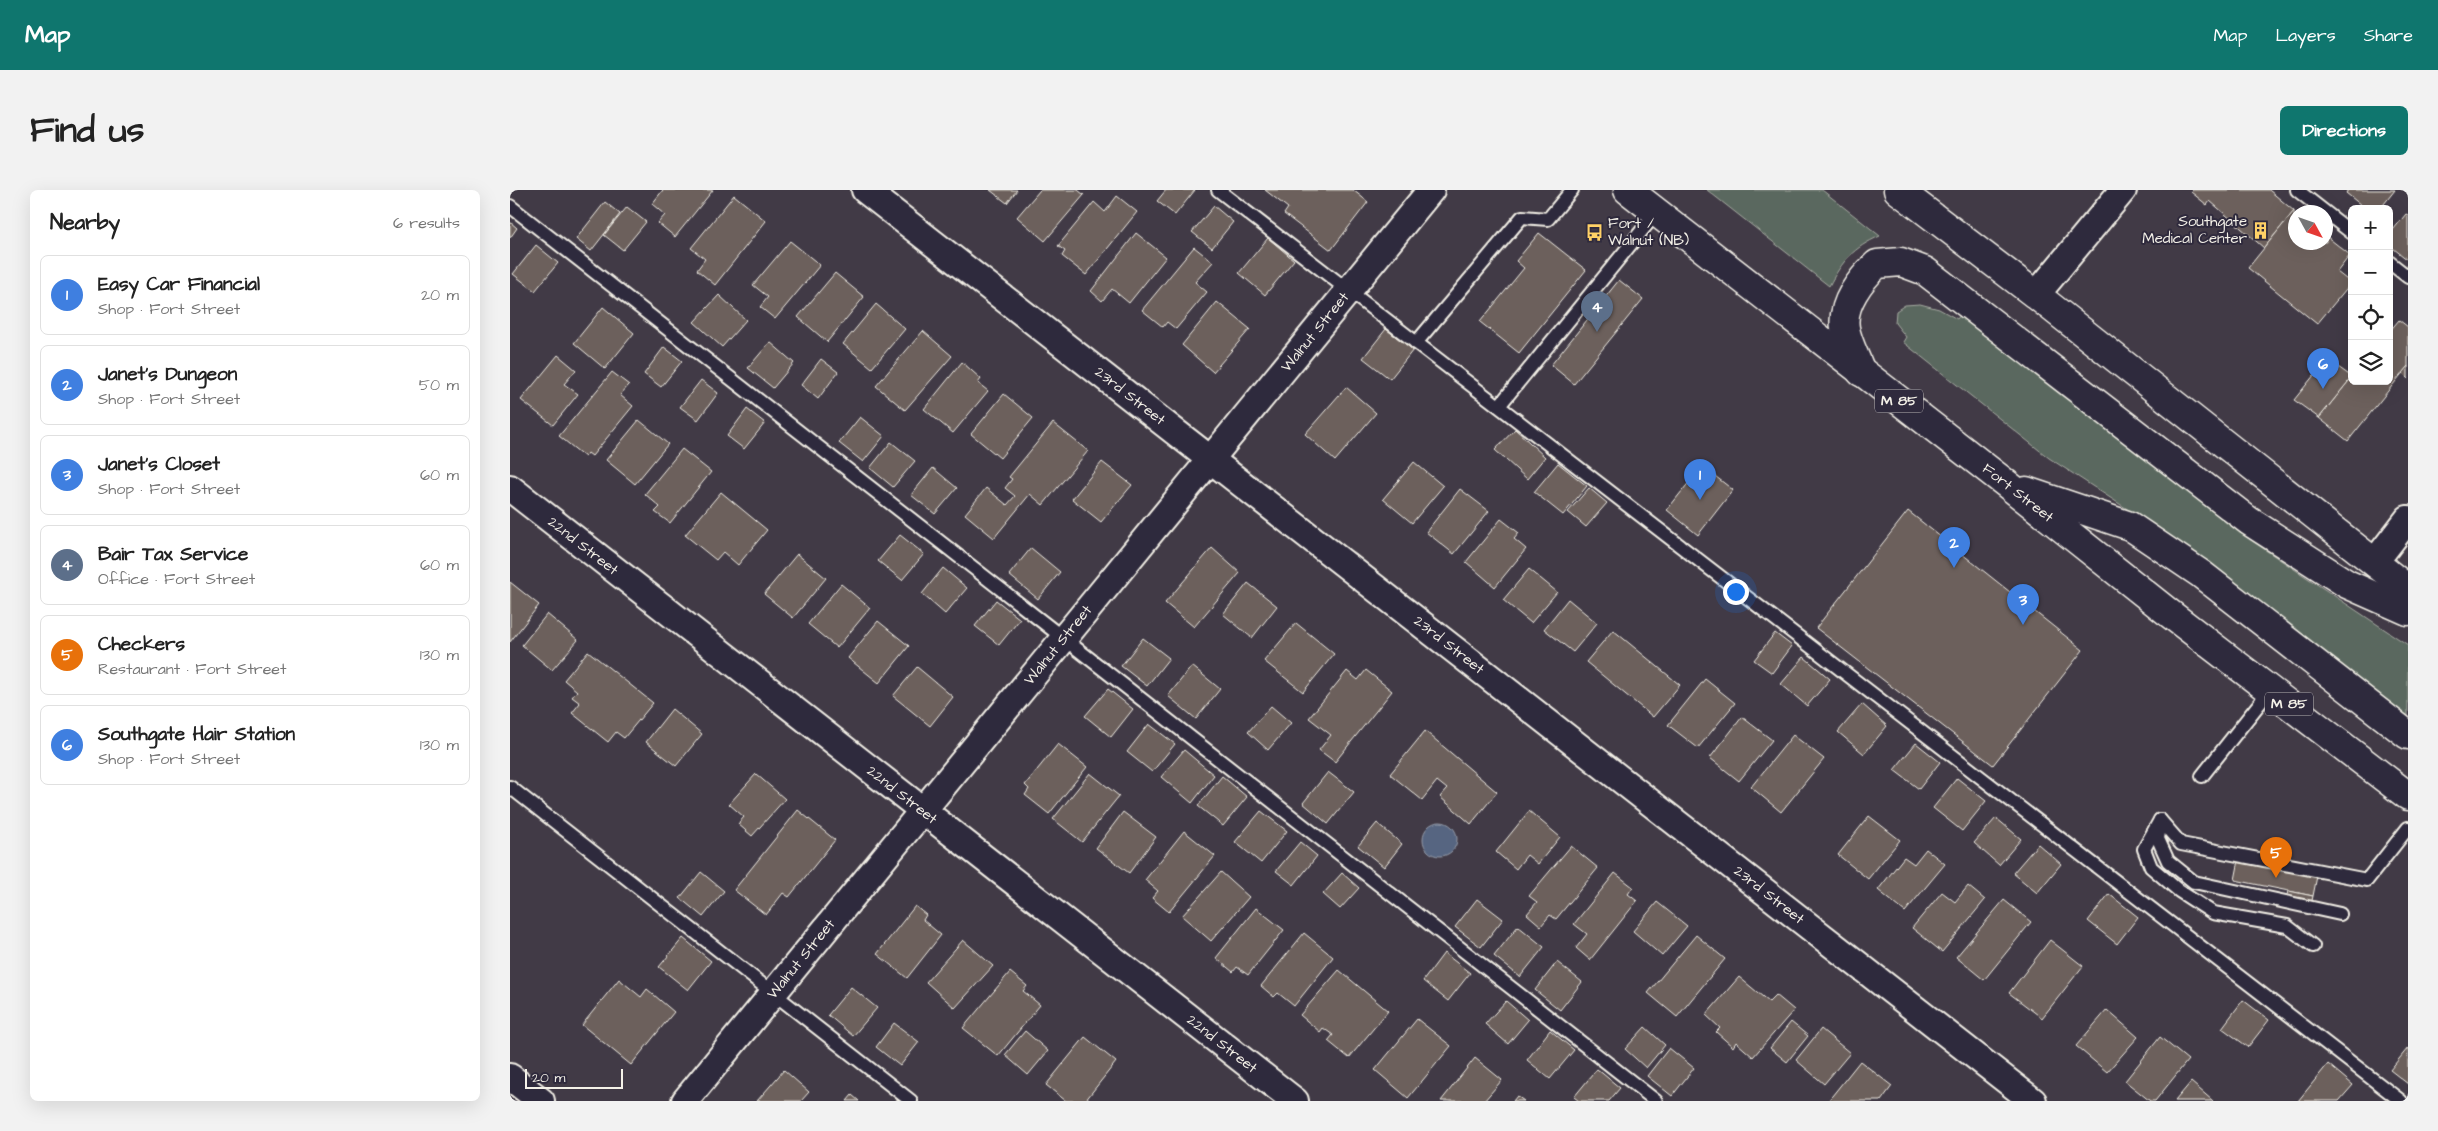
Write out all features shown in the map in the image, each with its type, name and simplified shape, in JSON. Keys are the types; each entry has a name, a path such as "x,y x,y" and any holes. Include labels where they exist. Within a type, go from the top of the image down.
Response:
{"main road":[{"name":"Fort Street","path":"1628,190 2008,484 2169,613 2408,796"},
{"path":"1898,190 2036,294 2408,589"},
{"path":"1861,372 1844,326 1848,302 1858,286 1878,264 1901,262 1925,270 2249,521 2347,584 2408,612"},
{"path":"2008,484 2130,526 2201,574 2408,735"}],"street":[{"name":"23rd Street","path":"865,190 2033,1101"},
{"name":"Walnut Street","path":"685,1101 1430,190"},
{"path":"2036,294 2123,190"},
{"name":"22nd Street","path":"510,488 1296,1101"},
{"path":"2374,563 2408,519"},
{"path":"510,1077 541,1101"}],"lane":[{"path":"1218,190 2401,1101"},
{"path":"1416,343 1522,217 1548,219 1572,190"},
{"path":"2297,190 2348,230"},
{"path":"510,206 1656,1101"},
{"path":"1499,406 1657,212"},
{"path":"2393,265 2408,277"},
{"path":"2202,776 2270,689"},
{"path":"510,787 911,1101"},
{"path":"2160,820 2181,844 2367,880 2408,828"},
{"path":"2160,820 2158,839 2168,861 2194,882 2340,914"},
{"path":"2160,820 2144,849 2152,866 2179,891 2213,913 2287,926 2313,946"}],"green space":[{"path":"1707,190 1822,190 1880,236 1856,250 1844,262 1829,286"},
{"path":"1920,304 1939,309 1957,319 1961,314 2243,535 2408,645 2408,719 2198,555 2049,458 1903,342 1906,337 1895,323 1896,311 1905,305"}],"water":[{"path":"1440,822 1447,823 1452,827 1456,832 1456,846 1452,851 1447,855 1440,856 1433,855 1428,851 1424,846 1423,839 1424,832 1428,827 1433,823"}],"building":[{"path":"663,190 713,190 675,237 658,223 665,215 652,204"},
{"path":"990,190 1017,190 1007,203"},
{"path":"1040,190 1078,190 1084,195 1045,241 1017,217"},
{"path":"1166,190 1195,190 1175,215 1157,201"},
{"path":"1265,190 1353,190 1368,202 1331,250 1284,214 1288,208"},
{"name":"Southgate Medical Center","path":"2193,190 2269,190 2288,206 2288,218 2264,248 2210,201 2207,205 2191,192"},
{"path":"2348,190 2395,190 2383,205 2361,205 2346,193"},
{"path":"734,195 766,221 715,285 697,270 705,259 691,248"},
{"path":"1117,196 1137,212 1086,275 1062,256 1065,251 1058,246 1094,202 1105,212"},
{"path":"605,202 620,214 591,251 576,239"},
{"path":"1214,206 1233,222 1212,248 1192,232"},
{"path":"627,207 646,222 623,250 604,235"},
{"path":"2406,214 2408,215 2408,260 2393,248 2393,230"},
{"path":"2288,218 2288,250 2333,250 2333,242 2348,253 2348,258 2337,272 2348,281 2348,287 2317,324 2248,268"},
{"path":"510,222 517,228 510,238"},
{"path":"1136,233 1166,257 1129,303 1112,289 1102,301 1091,291"},
{"path":"1539,233 1586,270 1519,353 1480,322 1524,268 1516,261"},
{"path":"1268,238 1294,260 1265,295 1239,273"},
{"path":"790,241 820,265 775,319 760,307 768,297 753,285"},
{"path":"536,245 558,263 535,291 513,274"},
{"path":"1194,247 1213,262 1195,282 1207,292 1176,329 1167,322 1163,327 1142,310"},
{"path":"835,273 864,297 827,342 798,317"},
{"path":"1619,280 1643,299 1574,384 1551,365"},
{"path":"719,295 746,320 722,347 694,322"},
{"path":"1217,302 1250,329 1213,372 1182,345"},
{"path":"876,304 905,329 872,368 843,344"},
{"path":"603,307 634,333 605,369 574,343"},
{"path":"2399,320 2408,327 2408,366 2393,385 2393,340 2393,327"},
{"path":"1386,329 1413,350 1390,379 1363,358"},
{"path":"923,331 952,356 905,410 876,386"},
{"path":"770,342 794,363 773,388 748,368"},
{"path":"664,347 682,361 661,387 644,374"},
{"path":"558,355 576,370 564,384 578,394 553,425 521,400"},
{"path":"821,359 838,372 818,399 801,385"},
{"path":"2327,359 2348,374 2348,382 2319,418 2294,400"},
{"path":"962,362 981,379 978,383 988,391 953,433 924,409"},
{"path":"2408,366 2408,379 2402,373"},
{"path":"612,372 629,385 620,395 633,406 592,456 588,453 585,457 559,436"},
{"path":"701,380 718,393 698,420 680,407"},
{"path":"2348,382 2348,385 2393,385 2348,441 2319,418"},
{"path":"1346,387 1376,413 1335,461 1305,434"},
{"path":"1004,394 1033,418 1000,458 971,434"},
{"path":"747,409 765,423 744,449 727,436"},
{"path":"860,417 884,436 863,462 839,443"},
{"path":"639,420 668,444 635,484 606,460"},
{"path":"1053,423 1088,451 1043,505 1030,494 994,538 965,514 986,488 1007,505 1015,496 1005,488 1012,479 1009,477"},
{"path":"1515,429 1545,457 1527,479 1495,450"},
{"path":"891,442 915,461 893,487 870,468"},
{"path":"682,449 711,472 670,523 655,512 660,507 645,494"},
{"path":"1102,462 1132,485 1101,522 1072,499"},
{"path":"1414,462 1443,486 1412,523 1383,499"},
{"path":"1558,463 1587,486 1563,515 1534,492"},
{"path":"1702,466 1733,490 1698,535 1667,510"},
{"path":"933,468 957,488 935,514 911,495"},
{"path":"1589,488 1607,503 1586,527 1568,512"},
{"path":"1460,489 1489,511 1454,554 1426,532"},
{"path":"721,492 767,530 738,565 723,552 716,560 685,535"},
{"path":"1908,511 2083,650 1993,765 1816,628"},
{"path":"1501,519 1519,533 1514,539 1526,549 1495,587 1466,562"},
{"path":"900,535 924,554 902,580 878,561"},
{"path":"1031,548 1060,572 1038,599 1009,575"},
{"path":"1212,548 1240,573 1194,627 1165,603"},
{"path":"797,554 826,578 793,618 764,594"},
{"path":"943,568 967,588 945,614 922,594"},
{"path":"1529,569 1557,592 1531,623 1503,600"},
{"path":"510,582 539,605 510,642"},
{"path":"1248,583 1277,606 1252,638 1223,614"},
{"path":"841,584 870,608 837,648 808,624"},
{"path":"1568,599 1597,623 1573,652 1544,629"},
{"path":"996,600 1020,619 999,645 975,626"},
{"path":"547,614 578,640 552,670 522,645"},
{"path":"878,621 909,646 879,683 848,658"},
{"path":"1296,623 1334,654 1303,692 1264,661"},
{"path":"1613,630 1680,685 1653,717 1586,662"},
{"path":"1775,633 1792,646 1772,673 1754,660"},
{"path":"1143,638 1169,658 1147,686 1121,666"},
{"path":"588,651 653,703 624,738 616,732 608,742 572,713 580,703 572,697 577,691 564,680"},
{"path":"1804,657 1830,679 1807,706 1781,684"},
{"path":"1192,666 1220,689 1196,719 1168,696"},
{"path":"917,667 953,697 930,726 893,696"},
{"path":"1366,670 1392,691 1335,762 1319,750 1331,735 1309,718 1347,671 1358,680"},
{"path":"1705,679 1735,703 1698,748 1668,725"},
{"path":"1108,689 1133,709 1111,737 1085,716"},
{"path":"1862,704 1887,726 1864,754 1838,732"},
{"path":"1271,706 1291,723 1268,750 1248,732"},
{"path":"672,709 702,734 676,766 646,742"},
{"path":"1742,717 1772,740 1739,781 1710,758"},
{"path":"1149,724 1175,744 1152,772 1127,752"},
{"path":"1425,731 1497,792 1471,824 1440,797 1447,789 1437,781 1422,800 1390,774"},
{"path":"1793,735 1824,759 1781,812 1751,787"},
{"path":"1916,743 1940,762 1919,789 1894,770"},
{"path":"1058,744 1087,767 1049,814 1025,795 1029,789 1025,785"},
{"path":"1184,750 1214,775 1192,803 1161,777"},
{"path":"1328,772 1354,792 1328,824 1303,803"},
{"path":"1090,773 1119,796 1082,842 1053,819"},
{"path":"756,774 785,799 752,836 738,824 744,817 729,804"},
{"path":"1222,776 1247,797 1223,826 1198,806"},
{"path":"1957,778 1986,801 1962,831 1933,808"},
{"path":"798,810 835,840 789,897 783,893 766,915 734,890"},
{"path":"1261,811 1287,831 1261,863 1235,842"},
{"path":"1529,811 1560,837 1538,864 1527,855 1516,869 1496,852"},
{"path":"1123,812 1156,837 1129,873 1096,848"},
{"path":"1869,816 1900,840 1868,879 1838,855"},
{"path":"1996,818 2021,839 1999,865 1974,843"},
{"path":"1377,823 1402,844 1384,867 1358,846"},
{"path":"1184,831 1215,856 1169,912 1152,898 1158,891 1145,880"},
{"path":"1300,842 1317,856 1294,885 1276,871"},
{"path":"2038,844 2061,864 2037,893 2013,873"},
{"path":"1571,846 1598,868 1556,919 1550,915 1541,926 1527,914 1537,902 1529,896"},
{"path":"1926,849 1945,864 1905,912 1878,890 1904,857 1914,864"},
{"path":"2239,860 2317,876 2313,896 2235,880"},
{"path":"701,872 724,891 703,917 680,898"},
{"path":"1221,872 1249,897 1211,941 1182,916"},
{"path":"1342,873 1359,888 1340,909 1323,894"},
{"path":"1615,873 1633,887 1628,894 1637,901 1590,960 1576,948 1587,934 1574,924"},
{"path":"1968,886 1985,900 1942,952 1912,928 1942,892 1955,902"},
{"path":"2289,891 2313,896 2311,905 2287,899"},
{"path":"2109,894 2138,917 2117,944 2088,921"},
{"path":"1477,899 1503,919 1481,947 1455,927"},
{"path":"2004,900 2031,922 1984,980 1956,957"},
{"path":"1657,902 1687,926 1662,956 1633,931"},
{"path":"915,906 926,915 923,920 941,935 907,978 877,954"},
{"path":"1256,908 1284,930 1248,975 1237,967 1233,972 1216,958"},
{"path":"1518,926 1544,947 1520,977 1494,956"},
{"path":"1304,933 1333,957 1294,1006 1278,993 1274,997 1261,986"},
{"path":"1696,935 1725,959 1677,1017 1648,993"},
{"path":"683,938 711,961 688,990 659,967"},
{"path":"963,940 993,966 955,1008 926,982"},
{"path":"2050,940 2083,966 2042,1018 2009,993"},
{"path":"1444,953 1470,973 1448,1001 1423,981"},
{"path":"1557,962 1582,982 1560,1010 1535,990"},
{"path":"1339,970 1388,1011 1349,1058 1328,1041 1333,1035 1323,1028 1320,1032 1300,1015"},
{"path":"1010,972 1027,986 1023,991 1040,1005 998,1056 963,1028"},
{"path":"1739,977 1769,1002 1776,995 1794,1010 1753,1057 1736,1042 1733,1047 1716,1032 1720,1028 1706,1015"},
{"path":"619,979 641,997 647,989 674,1012 631,1065 582,1025"},
{"path":"851,987 877,1008 853,1036 828,1015"},
{"path":"2243,1000 2269,1020 2248,1047 2222,1028"},
{"path":"1506,1001 1528,1020 1508,1044 1485,1024"},
{"path":"2107,1010 2138,1037 2107,1072 2076,1046"},
{"path":"1417,1019 1451,1046 1408,1098 1375,1070"},
{"path":"1791,1022 1808,1036 1787,1062 1770,1048"},
{"path":"894,1023 919,1042 900,1066 876,1047"},
{"path":"1645,1027 1665,1045 1646,1068 1625,1049"},
{"path":"1821,1029 1850,1053 1824,1084 1796,1060"},
{"path":"1550,1030 1574,1050 1550,1079 1527,1060"},
{"path":"1025,1031 1048,1051 1028,1075 1005,1055"},
{"path":"1085,1037 1116,1062 1085,1101 1066,1101 1046,1085"},
{"path":"2160,1037 2188,1060 2155,1101 2150,1101 2125,1081"},
{"path":"1669,1048 1694,1068 1672,1096 1647,1076"},
{"path":"2408,1048 2408,1084 2390,1070"},
{"path":"1475,1058 1502,1080 1484,1101 1441,1101"},
{"path":"1860,1061 1892,1086 1881,1101 1828,1101"},
{"path":"2328,1064 2353,1085 2339,1101 2298,1101"},
{"path":"1597,1069 1620,1088 1609,1101 1579,1101 1574,1097"},
{"path":"784,1070 809,1092 801,1101 757,1101"},
{"path":"2191,1082 2213,1101 2175,1101"},
{"path":"852,1095 859,1101 847,1101"},
{"path":"1517,1096 1524,1101 1513,1101"}],"place":[{"name":"Southgate Medical Center","path":"2261,230"},
{"name":"Fort / Walnut (NB)","path":"1594,232"},
{"name":"Bair Tax Service","path":"1597,332"},
{"name":"Southgate Hair Station","path":"2323,389"},
{"name":"Easy Car Financial","path":"1700,500"},
{"name":"Janet's Dungeon","path":"1954,568"},
{"name":"Janet's Closet","path":"2023,625"},
{"name":"Checkers","path":"2276,878"}]}
